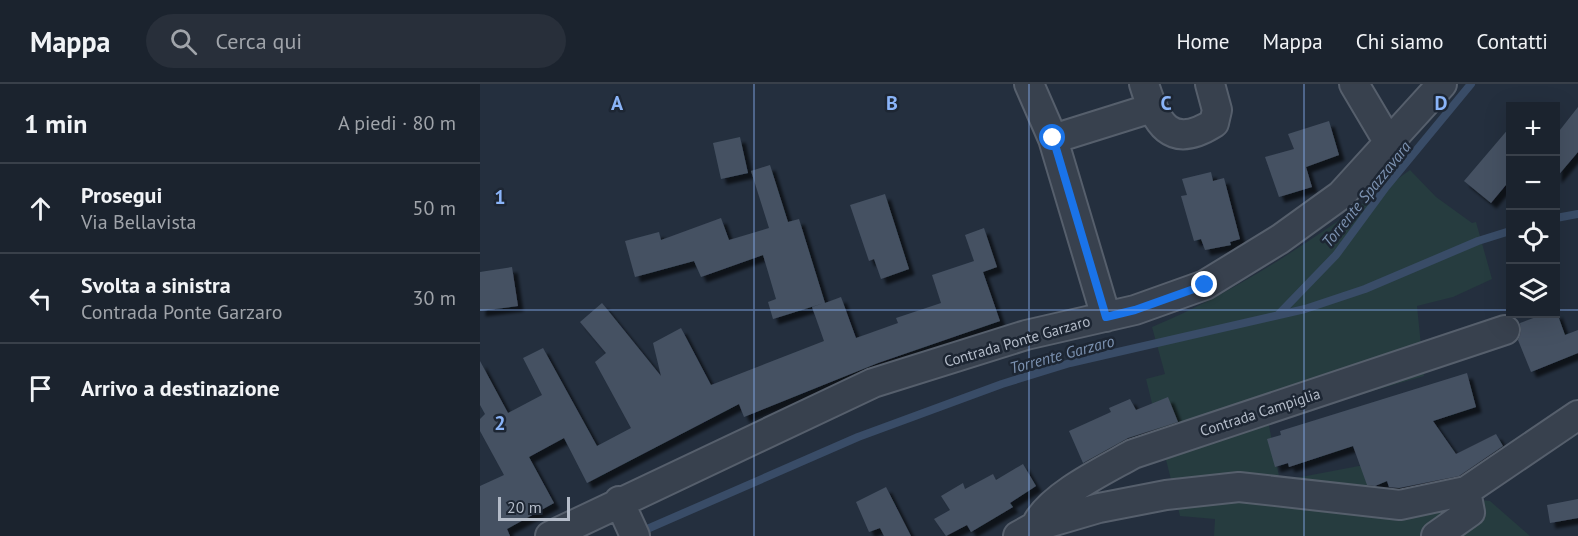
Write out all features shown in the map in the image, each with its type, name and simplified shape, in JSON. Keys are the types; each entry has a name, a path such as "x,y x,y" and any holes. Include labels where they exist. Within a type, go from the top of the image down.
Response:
{"street":[{"path":"1053,138 1148,96 1164,129 1180,135 1201,132 1214,123 1217,110 1210,84"},
{"path":"1354,84 1389,143"},
{"name":"Contrada Ponte Garzaro","path":"550,536 618,501 873,384 1026,335 1135,310 1205,285 1280,240 1341,195 1442,84"},
{"path":"1034,96 1053,138 1106,317"},
{"name":"Contrada Campiglia","path":"1026,532 1042,513 1080,485 1133,454 1504,330"},
{"path":"1436,536 1470,512 1466,491 1578,415"},
{"name":"Contrada Campiglia","path":"1026,532 1099,508 1166,495 1239,487 1400,505 1466,491"},
{"path":"618,501 635,536"}],"green space":[{"path":"1410,170 1436,197 1472,223 1476,222 1492,279 1453,297 1417,306 1424,376 1268,421 1280,481 1364,465 1374,512 1418,493 1490,501 1530,536 1214,536 1215,519 1180,516 1146,379 1165,374 1152,327 1220,294 1286,256"}],"building":[{"path":"1578,107 1578,152 1560,173 1560,156 1560,130"},
{"path":"1329,121 1339,155 1306,167 1312,187 1279,197 1265,157 1294,149 1288,134"},
{"path":"1506,132 1506,185 1491,203 1464,181"},
{"path":"740,137 748,173 721,179 713,143"},
{"path":"770,165 788,222 799,219 825,303 841,297 856,338 898,323 896,318 941,303 932,275 974,261 965,235 984,228 997,267 983,272 1000,321 878,363 744,417 739,404 587,483 564,438 529,457 554,503 507,529 510,536 480,536 480,486 504,475 480,431 480,419 485,414 480,405 480,361 508,413 542,395 523,358 543,348 597,446 631,428 595,362 606,353 580,322 602,303 661,376 653,343 681,328 711,385 824,341 812,307 824,303 773,319 768,302 776,299 763,255 701,277 694,261 635,277 625,241 659,232 661,240 721,218 729,240 769,228 751,171"},
{"path":"1211,172 1213,181 1224,178 1240,239 1230,242 1231,245 1205,250 1201,239 1194,241 1181,196 1187,195 1182,179"},
{"path":"885,194 909,269 881,279 874,259 869,261 850,205"},
{"path":"512,267 518,306 480,311 480,272"},
{"path":"1533,318 1559,318 1565,335 1578,330 1578,353 1531,372 1518,340 1521,333 1520,323"},
{"path":"1467,373 1476,407 1433,421 1456,454 1496,434 1503,446 1459,476 1399,488 1389,487 1387,481 1375,486 1367,485 1353,446 1289,467 1288,463 1275,467 1267,439 1281,435 1280,431"},
{"path":"1168,397 1178,422 1128,438 1083,463 1069,431 1111,412 1109,408 1130,399 1136,410"},
{"path":"1023,464 1036,486 1010,503 1013,507 971,532 967,525 946,536 934,519 950,510 941,496 963,483 965,489 993,474 996,480"},
{"path":"886,487 911,536 884,536 880,528 869,532 856,502"},
{"path":"1578,499 1578,518 1550,523 1547,505"}],"waterway":[{"name":"Torrente Spazzavara","path":"1278,315 1336,255 1386,187 1471,84"},
{"name":"Torrente Garzaro","path":"1560,217 1578,214"},
{"name":"Torrente Garzaro","path":"638,533 858,437 1002,384 1070,363 1305,309 1365,289 1478,241 1506,232"}],"route":[{"path":"1053,138 1106,317 1135,310 1205,285"}]}
